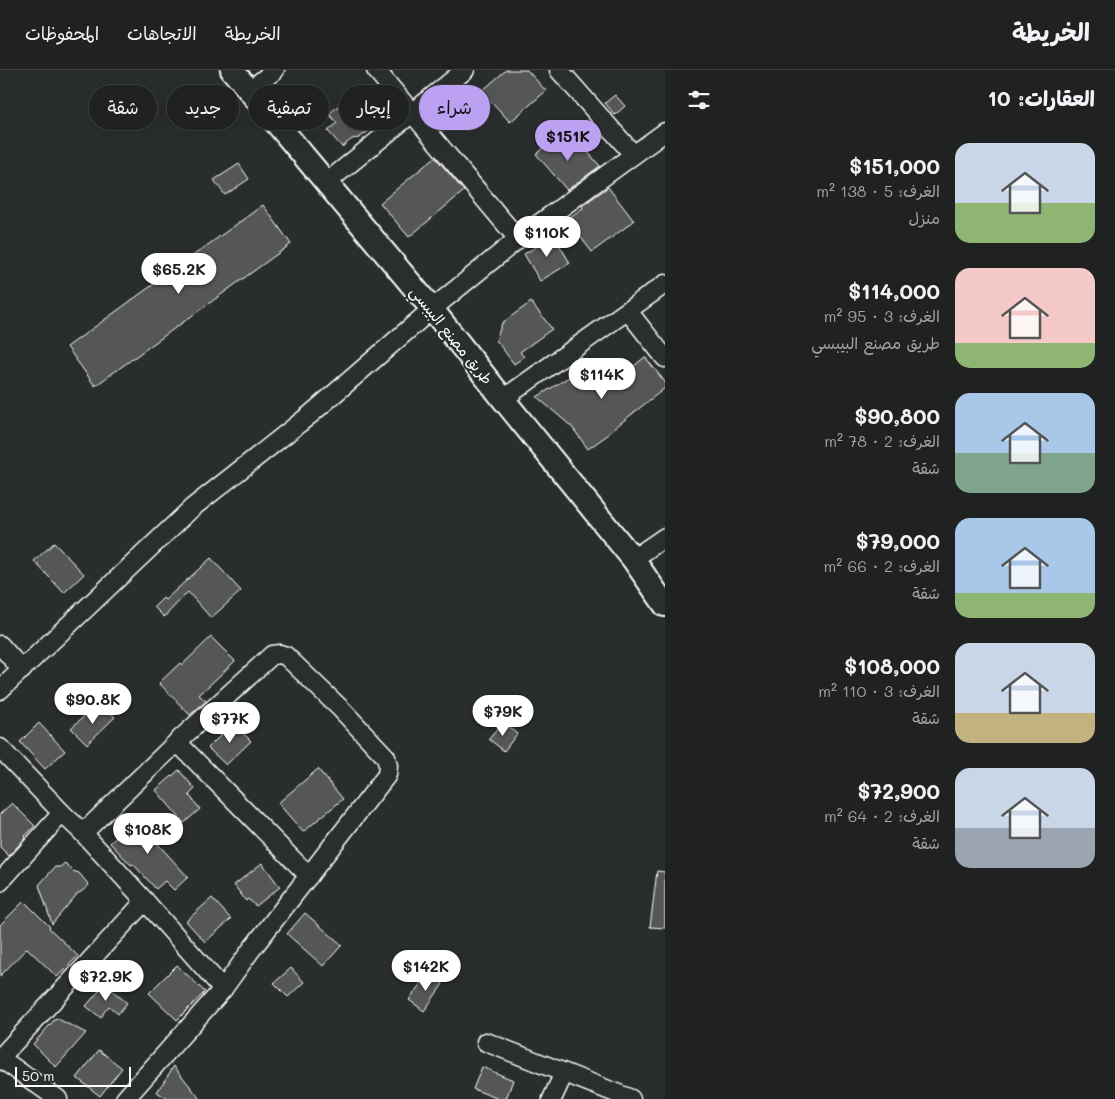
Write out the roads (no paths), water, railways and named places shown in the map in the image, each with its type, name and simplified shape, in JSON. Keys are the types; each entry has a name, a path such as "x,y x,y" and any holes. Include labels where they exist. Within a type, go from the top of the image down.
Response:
{"main road":[{"name":"طريق مصنع البيبسي","path":"232,70 249,92"},
{"name":"طريق مصنع البيبسي","path":"281,130 432,309 633,559 665,605"}],"street":[{"path":"257,85 275,70"},
{"path":"376,70 518,239"},
{"path":"326,183 465,70"},
{"path":"559,70 633,154"},
{"path":"0,690 192,508 310,414 432,309 518,239 665,132"},
{"path":"503,399 665,284"},
{"path":"628,311 665,358"},
{"path":"633,559 665,537"},
{"path":"0,645 22,670"},
{"path":"83,833 177,742 272,655 280,654 286,656 341,709 386,757 388,766 386,776 223,989 125,1099"},
{"path":"177,742 308,876"},
{"path":"0,748 83,833 223,989"},
{"path":"0,882 62,813"},
{"path":"58,1099 0,1058 145,901"},
{"path":"486,1042 631,1099"},
{"path":"552,1099 564,1073"}]}
